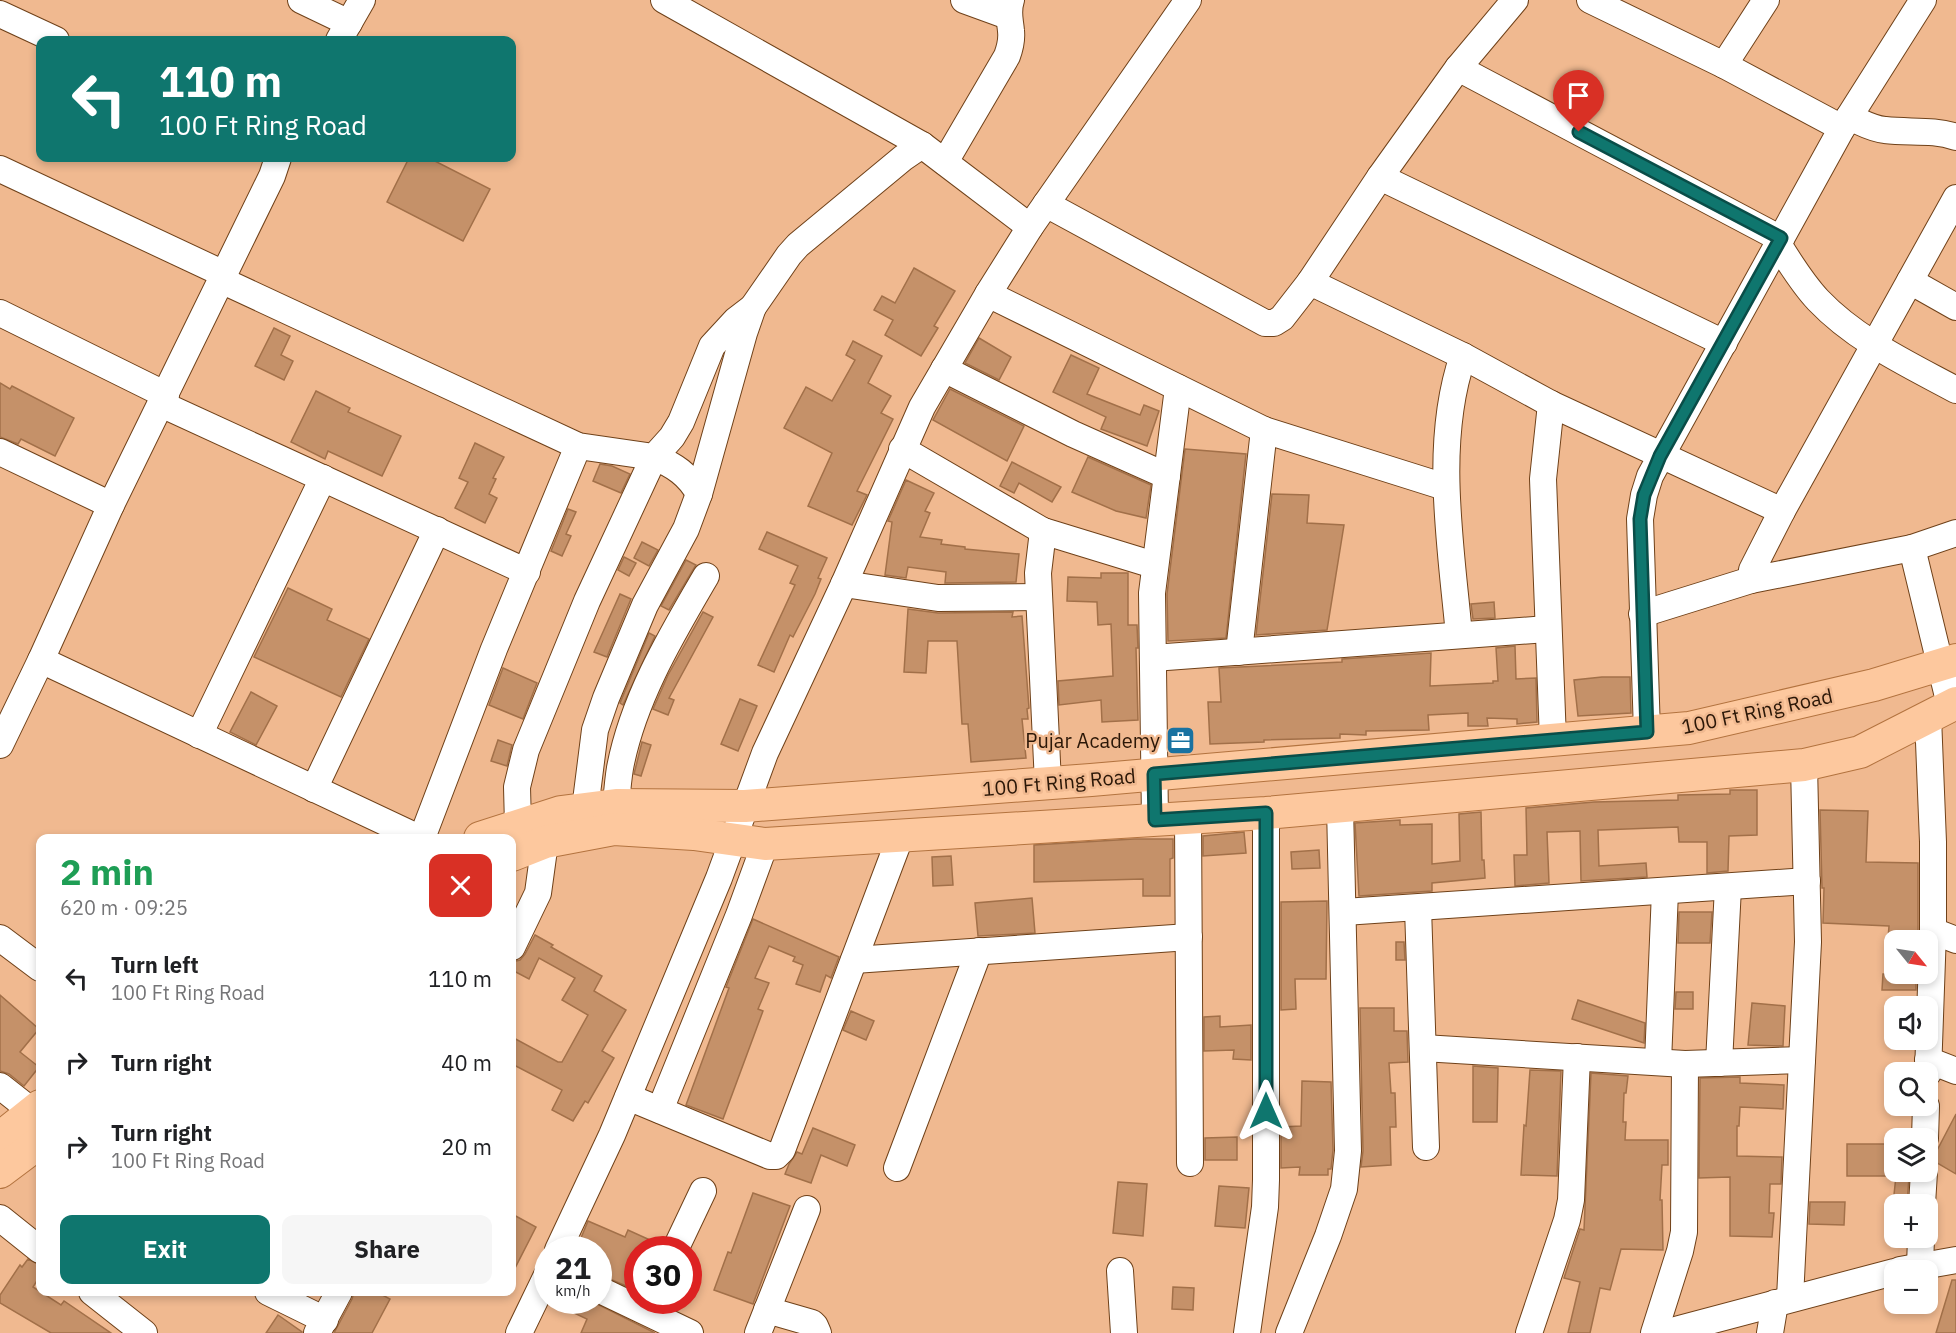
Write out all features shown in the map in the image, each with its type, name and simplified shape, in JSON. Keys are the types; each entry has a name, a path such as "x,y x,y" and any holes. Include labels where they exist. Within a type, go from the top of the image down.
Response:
{"main road":[{"name":"100 Ft Ring Road","path":"492,834 561,812 616,805 746,806 1048,783 1689,728 1874,685 1948,662"},
{"name":"100 Ft Ring Road","path":"516,853 545,842 614,829 694,834 765,844 1266,813 1804,765 1860,752 1945,708"},
{"path":"0,1138 36,1110"},
{"path":"0,1172 36,1145"}],"street":[{"path":"301,0 344,32 362,0"},
{"path":"664,0 922,145 1030,226"},
{"path":"945,162 1007,56 1011,43 1010,8 964,0"},
{"path":"565,1236 612,1135 719,879 765,753 844,584 922,407 1030,226 1188,0"},
{"path":"1046,204 1265,322 1274,323 1282,318 1310,282 1380,177 1458,68 1515,0"},
{"path":"1590,0 1846,123 1885,130 1935,132 1956,137"},
{"path":"1724,65 1766,0"},
{"path":"1647,732 1640,519 1644,495 1660,456 1846,123 1923,0"},
{"path":"0,15 47,36"},
{"path":"1458,68 1780,241 1802,281 1835,316 1875,346 1956,390"},
{"path":"585,809 595,730 645,605 686,529 699,494 753,307 798,245 903,158 922,145"},
{"path":"3,730 41,660 111,506 272,176 277,162"},
{"path":"0,169 578,446 654,457 667,462 684,473 699,494"},
{"path":"1380,177 1724,343"},
{"path":"1751,580 1752,570 1782,511 1910,281 1953,211"},
{"path":"1910,281 1956,307"},
{"path":"1310,282 1463,356 1551,404 1782,511"},
{"path":"988,294 1264,430 1445,487"},
{"path":"518,825 517,787 526,750 587,602 654,457 681,422 712,346 736,320 753,307"},
{"path":"0,313 163,399 323,478 526,572"},
{"path":"1459,636 1445,487 1452,393 1463,356"},
{"path":"944,369 1073,434 1167,476"},
{"path":"1155,820 1152,593 1178,388"},
{"path":"1551,404 1543,479 1553,740"},
{"path":"1239,652 1264,430"},
{"path":"423,834 494,649 578,446"},
{"path":"902,449 1043,531 1154,565"},
{"path":"0,452 111,506"},
{"path":"199,735 323,478"},
{"path":"314,789 437,531"},
{"path":"1043,531 1038,560 1048,783"},
{"path":"1642,614 1751,580 1912,548 1956,533"},
{"path":"1912,548 1948,662 1945,708 1944,935 1929,1062"},
{"path":"616,805 625,749 645,691 665,646 706,576"},
{"path":"844,584 938,598 1039,597"},
{"path":"1153,658 1547,629"},
{"path":"41,660 412,834"},
{"path":"1770,1333 1782,1300 1802,1060 1808,942 1804,765"},
{"path":"1289,1333 1328,1236 1344,1189 1348,1151 1340,807"},
{"path":"1247,1333 1265,1207 1266,1180 1266,813"},
{"path":"1188,818 1190,1163"},
{"path":"628,1097 770,1156 776,1156 782,1150 901,835"},
{"path":"516,939 538,893 545,842"},
{"path":"660,1110 739,915 765,844"},
{"path":"1344,912 1807,881"},
{"path":"1719,1062 1728,887"},
{"path":"1658,1062 1665,891"},
{"path":"1418,908 1426,1147"},
{"path":"854,960 1189,937"},
{"path":"0,938 36,965"},
{"path":"897,1168 979,951"},
{"path":"1422,1048 1685,1064 1802,1060"},
{"path":"1529,1333 1567,1220 1571,1200 1576,1057"},
{"path":"1654,1333 1684,1232 1685,1064"},
{"path":"1938,1068 1956,1071"},
{"path":"0,1086 36,1108"},
{"path":"682,1236 703,1191"},
{"path":"807,1209 762,1322 812,1323 816,1326 818,1333"},
{"path":"0,1218 36,1247"},
{"path":"1938,1263 1956,1260"},
{"path":"1120,1271 1124,1333"},
{"path":"1664,1333 1884,1274"},
{"path":"97,1296 144,1333"},
{"path":"274,1296 321,1327 337,1296"},
{"path":"612,1297 645,1315 690,1333"},
{"path":"519,1333 534,1302"}],"building":[{"path":"407,162 437,162 490,189 463,241 387,202"},
{"path":"914,268 955,291 934,326 938,328 921,356 885,335 893,320 874,310 882,296 895,303"},
{"path":"274,328 290,336 281,355 293,361 284,380 255,366"},
{"path":"979,338 1011,357 999,380 965,363"},
{"path":"853,341 882,356 868,383 891,396 881,413 893,419 857,491 867,495 852,525 808,506 832,453 784,428 806,387 832,401 855,360 846,355"},
{"path":"1071,355 1099,368 1087,394 1140,415 1144,405 1159,411 1147,446 1101,429 1106,417 1053,392"},
{"path":"0,383 10,389 12,386 74,418 55,456 21,439 18,444 0,437"},
{"path":"950,389 1024,426 1007,461 933,420"},
{"path":"316,391 350,408 348,412 401,436 382,476 328,451 325,459 291,442"},
{"path":"475,443 504,457 493,478 496,479 489,494 497,498 485,523 455,508 468,482 459,478"},
{"path":"1185,449 1246,454 1226,638 1168,641 1167,594"},
{"path":"1088,457 1151,485 1146,518 1116,511 1072,492"},
{"path":"1012,462 1061,487 1052,502 1019,483 1014,493 1000,486"},
{"path":"600,464 612,466 630,474 621,493 593,481"},
{"path":"906,480 934,493 925,511 930,513 920,537 942,540 941,544 965,547 965,549 1019,554 1016,582 945,583 946,572 908,567 906,578 885,575 892,522 888,521"},
{"path":"1272,494 1309,495 1307,523 1344,525 1327,630 1256,635"},
{"path":"568,509 576,512 566,534 571,536 562,556 551,551"},
{"path":"767,532 827,558 818,578 821,579 815,594 793,637 790,635 774,672 758,665 795,585 790,583 798,566 759,549"},
{"path":"642,542 658,550 649,566 634,558"},
{"path":"624,557 636,563 629,576 618,570"},
{"path":"686,560 696,565 669,610 661,606"},
{"path":"1101,573 1128,573 1128,625 1137,625 1138,720 1102,722 1101,700 1059,705 1058,681 1113,676 1111,624 1098,625 1097,602 1067,601 1068,577 1101,578"},
{"path":"288,588 332,609 327,620 369,639 341,697 254,657"},
{"path":"620,594 631,599 607,657 594,652"},
{"path":"1494,602 1495,618 1473,619 1471,604"},
{"path":"908,609 938,613 1013,612 1012,617 1022,616 1029,708 1027,709 1028,719 1022,719 1026,758 971,762 968,724 962,724 957,641 928,641 926,673 904,672"},
{"path":"703,612 713,617 669,698 674,700 668,715 653,709 668,675"},
{"path":"649,633 655,636 623,705 620,703"},
{"path":"1515,646 1516,679 1536,678 1537,722 1517,724 1517,719 1487,718 1488,726 1468,726 1468,713 1428,715 1429,730 1366,731 1366,735 1340,734 1340,738 1210,744 1208,702 1221,702 1219,668 1342,662 1342,659 1431,653 1430,686 1493,683 1493,681 1498,681 1496,648"},
{"path":"503,668 537,683 523,719 489,705"},
{"path":"1630,677 1631,713 1578,716 1574,680"},
{"path":"251,692 277,706 256,745 230,732"},
{"path":"740,699 757,706 738,751 721,744"},
{"path":"498,740 512,745 507,766 491,761"},
{"path":"642,742 651,745 641,776 634,774"},
{"path":"1730,790 1757,790 1757,835 1729,836 1728,871 1707,873 1707,842 1679,842 1678,827 1598,830 1599,866 1646,863 1647,877 1581,881 1580,831 1547,832 1549,883 1515,886 1514,855 1527,855 1526,808 1594,802 1678,800 1678,795 1730,794"},
{"path":"1820,810 1868,811 1866,862 1918,863 1918,930 1889,930 1889,926 1823,923 1824,888 1822,888"},
{"path":"1481,812 1482,860 1484,860 1485,878 1432,883 1432,891 1359,896 1355,823 1400,820 1400,825 1432,824 1432,864 1460,861 1459,814"},
{"path":"1244,832 1246,853 1203,856 1203,836"},
{"path":"1173,839 1173,858 1170,859 1170,896 1143,896 1143,879 1034,882 1034,845"},
{"path":"1319,850 1320,868 1292,869 1291,852"},
{"path":"951,856 953,885 933,886 932,857"},
{"path":"1032,898 1035,933 978,936 975,903"},
{"path":"1327,901 1326,979 1295,979 1296,1009 1281,1010 1281,902"},
{"path":"1679,912 1712,912 1710,943 1678,943"},
{"path":"753,919 839,957 831,978 826,975 820,992 796,984 803,965 793,961 795,957 769,946 755,978 769,983 758,1009 763,1011 723,1119 686,1105 729,988 726,987"},
{"path":"535,935 553,945 551,947 602,976 594,991 626,1010 602,1051 614,1058 588,1103 585,1101 573,1121 552,1110 562,1090 516,1066 516,1039 562,1062 588,1015 562,1000 575,978 539,958 529,979 516,972 516,961 525,954"},
{"path":"1396,942 1404,942 1405,960 1396,960"},
{"path":"1883,974 1884,984 1916,984 1916,990 1882,990"},
{"path":"1676,992 1693,992 1693,1009 1675,1009"},
{"path":"0,995 36,1026 36,1033 20,1052 36,1065 36,1071 24,1086 9,1074 0,1071"},
{"path":"1578,1000 1645,1023 1644,1043 1572,1019"},
{"path":"1752,1003 1785,1006 1783,1046 1748,1045"},
{"path":"1360,1008 1394,1008 1394,1031 1407,1031 1408,1062 1389,1063 1391,1093 1395,1093 1396,1127 1390,1127 1391,1165 1361,1167 1363,1151"},
{"path":"851,1011 874,1021 866,1040 843,1030"},
{"path":"1220,1016 1220,1027 1251,1025 1251,1060 1233,1059 1234,1050 1204,1051 1204,1017"},
{"path":"1473,1066 1498,1068 1497,1122 1473,1122"},
{"path":"1530,1070 1561,1071 1557,1176 1521,1175"},
{"path":"1591,1073 1628,1076 1626,1093 1624,1093 1625,1140 1668,1140 1668,1165 1662,1165 1660,1200 1662,1200 1663,1250 1621,1249 1610,1290 1600,1288 1590,1333 1568,1333 1580,1282 1564,1278 1580,1229 1584,1230"},
{"path":"1740,1077 1740,1083 1784,1085 1783,1109 1740,1107 1739,1126 1737,1126 1737,1156 1782,1157 1781,1184 1770,1184 1769,1213 1774,1213 1772,1237 1730,1236 1730,1177 1699,1178 1700,1078"},
{"path":"1302,1081 1331,1082 1333,1150 1328,1175 1299,1175 1300,1167 1281,1168 1281,1127 1301,1126"},
{"path":"1956,1114 1956,1174 1938,1164 1938,1148"},
{"path":"813,1128 855,1145 847,1166 821,1155 811,1183 785,1174 797,1152 802,1154"},
{"path":"1237,1137 1237,1160 1205,1160 1205,1138"},
{"path":"1847,1144 1884,1144 1884,1176 1847,1176"},
{"path":"1118,1182 1147,1184 1143,1236 1113,1233"},
{"path":"1895,1182 1909,1182 1908,1194 1894,1194"},
{"path":"1219,1186 1249,1188 1245,1228 1215,1226"},
{"path":"753,1193 790,1206 753,1304 714,1290 728,1252 731,1253"},
{"path":"1810,1202 1845,1202 1844,1225 1809,1224"},
{"path":"516,1216 536,1227 516,1266"},
{"path":"588,1221 624,1237 624,1285 612,1280 612,1236 582,1236"},
{"path":"628,1230 641,1236 625,1236"},
{"path":"28,1259 36,1263 36,1282 33,1287 36,1289 36,1296 47,1296 61,1305 64,1301 111,1333 51,1333 0,1303 0,1295 20,1265 22,1267"},
{"path":"1952,1280 1956,1280 1956,1333 1936,1333"},
{"path":"1173,1287 1194,1288 1193,1310 1172,1309"},
{"path":"353,1296 384,1296 390,1299 372,1333 334,1333"},
{"path":"612,1312 655,1333 581,1333 587,1319 576,1314 612,1314"},
{"path":"278,1315 302,1332 302,1333 266,1333"}],"place":[{"name":"Pujar Academy","path":"1181,740"}],"route":[{"path":"1266,1111 1266,813 1155,820 1154,774 1647,732 1640,519 1644,495 1660,456 1781,238 1579,132"}]}
